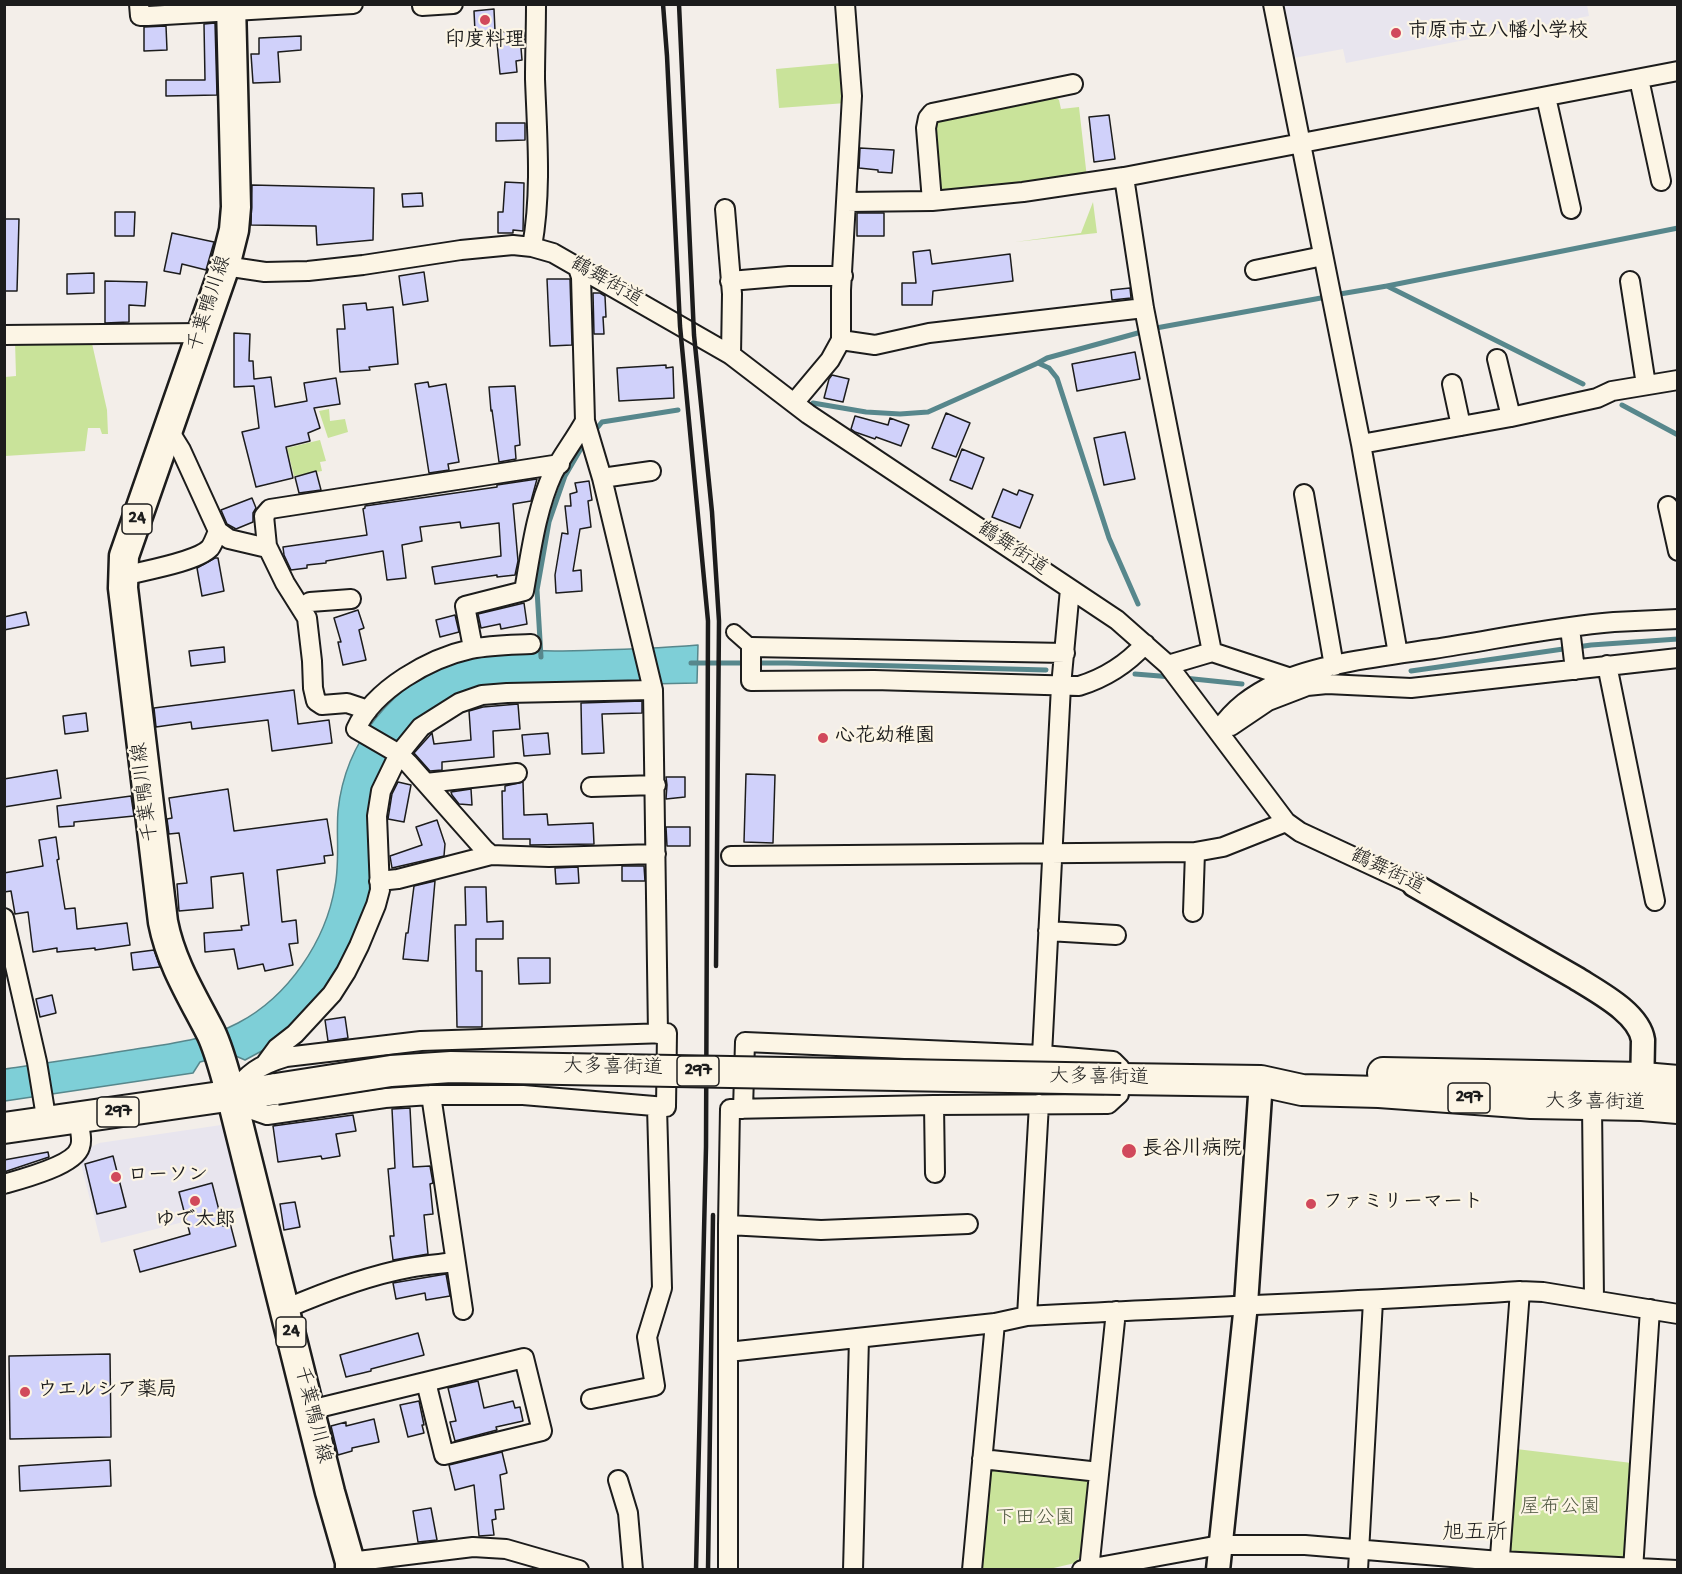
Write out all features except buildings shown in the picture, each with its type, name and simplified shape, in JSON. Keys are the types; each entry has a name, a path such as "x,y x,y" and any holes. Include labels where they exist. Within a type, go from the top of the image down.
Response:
{"highway":[{"name":"大多喜街道","path":"4,1128 45,1110 78,1119 231,1095 271,1076 451,1067 1261,1081 1302,1090 1379,1092 1531,1103 1592,1104 1677,1081"},
{"name":"大多喜街道","path":"1261,1081 1304,1072 1643,1091 1677,1108"}],"main road":[{"name":"千葉鴨川線","path":"232,8 236,207 234,230 225,266 124,556 123,576 163,922 168,946 179,975 216,1046 231,1095 350,1566"}],"street":[{"path":"139,4 140,16 232,8 353,4"},
{"path":"422,6 453,4"},
{"path":"532,247 537,210 538,163 535,77 536,4"},
{"path":"1274,4 1360,444 1398,654"},
{"path":"794,403 830,360 841,340 852,96 849,5"},
{"path":"846,202 932,201 1023,192 1124,177 1677,71"},
{"path":"1639,79 1661,181"},
{"path":"932,201 926,128 928,118 932,113 1073,84"},
{"path":"1546,97 1571,209"},
{"path":"1124,177 1147,322 1212,652"},
{"path":"725,209 730,281 731,355"},
{"name":"鶴舞街道","path":"225,266 266,272 308,271 363,266 513,245 553,253 577,265 731,355 794,403 1117,620 1168,665 1286,822 1300,832 1414,885 1576,978 1627,1014 1642,1032 1643,1091"},
{"path":"1255,270 1323,256"},
{"path":"577,265 581,277 585,421 602,478 652,688 656,785 658,1034"},
{"path":"730,281 789,276 843,276"},
{"path":"1630,281 1646,386"},
{"path":"841,340 874,345 929,333 1147,322"},
{"path":"4,336 201,333"},
{"path":"1497,359 1511,417"},
{"path":"1360,444 1511,417 1597,398 1612,391 1677,380"},
{"path":"1452,384 1461,426"},
{"path":"473,648 465,606 524,591 543,502 554,473 585,421"},
{"path":"168,429 181,450 218,531 229,539 267,546"},
{"path":"368,710 347,703 322,705 316,701 307,618 285,583 267,546 264,516 270,509 560,464"},
{"path":"602,478 651,471"},
{"path":"1304,494 1334,666"},
{"path":"1668,506 1677,551"},
{"path":"123,576 177,563 202,554 210,548 218,531"},
{"path":"1042,1055 1061,686 1070,589"},
{"path":"302,608 310,602 351,599"},
{"path":"1218,731 1230,714 1249,699 1291,678 1334,666 1398,654 1613,622 1677,619"},
{"path":"1570,628 1575,670"},
{"path":"734,632 751,647 1065,653"},
{"path":"491,855 399,754 356,729 368,710 397,683 413,672 442,658 473,648 531,644"},
{"path":"751,647 751,681 874,680 1079,686 1094,682 1131,659 1145,644"},
{"path":"874,649 874,680"},
{"path":"1168,665 1212,652 1291,678"},
{"path":"1218,731 1236,724 1268,701 1307,686 1327,684 1411,688 1677,658"},
{"path":"1607,665 1655,901"},
{"path":"271,1076 277,1048 316,1013 340,982 359,946 380,890 378,804 386,778 399,754 422,727 440,714 482,695 652,688"},
{"path":"426,783 517,773"},
{"path":"591,787 656,785"},
{"path":"730,856 1195,852 1223,847 1286,822"},
{"path":"1193,912 1195,852"},
{"path":"379,881 398,879 491,855 656,854"},
{"path":"4,918 37,1062 45,1110"},
{"path":"1048,932 1116,935"},
{"path":"231,1095 247,1108 267,1115 385,1098 431,1095 523,1095 666,1107 667,1033 421,1041 286,1057 271,1076"},
{"path":"728,1569 730,1109 743,1109 934,1105 1108,1104 1119,1094 1120,1068 1113,1061 1042,1055 745,1042 743,1109"},
{"path":"1218,1569 1246,1304 1261,1081"},
{"path":"431,1095 463,1310"},
{"path":"1027,1316 1040,1104"},
{"path":"1592,1104 1594,1300"},
{"path":"934,1105 935,1173"},
{"path":"591,1399 655,1386 647,1337 662,1288 657,1107"},
{"path":"4,1184 41,1173 74,1156 80,1148 78,1119"},
{"path":"728,1225 820,1230 969,1224"},
{"path":"285,1309 384,1274 408,1268 455,1262"},
{"path":"1499,1565 1521,1291"},
{"path":"728,1352 995,1323 1027,1316 1246,1304 1373,1301 1521,1291 1543,1292 1677,1314"},
{"path":"1358,1569 1373,1301"},
{"path":"1633,1569 1650,1310"},
{"path":"1116,1311 1086,1569 1220,1545 1305,1545 1499,1565 1677,1569"},
{"path":"972,1569 995,1323"},
{"path":"854,1569 859,1338"},
{"path":"310,1410 524,1358 542,1431 444,1455 426,1382"},
{"path":"982,1459 1099,1472"},
{"path":"618,1480 628,1513 633,1569"},
{"path":"350,1566 473,1547 506,1549 579,1569"}],"shaded area":[{"name":"市原市立八幡小学校","path":"1284,5 1587,5 1589,16 1346,63 1343,49 1294,58"},
{"path":"228,1124 250,1205 101,1243 80,1160 84,1151 99,1143"}],"green space":[{"path":"842,63 846,103 779,108 776,69"},
{"path":"1051,93 1059,100 1061,109 1079,107 1087,178 937,194 932,117"},
{"path":"1093,202 1097,233 1015,242 1081,233"},
{"path":"91,339 107,410 108,434 102,434 100,428 88,428 85,451 5,456 5,377 16,376 15,341"},
{"path":"329,409 330,421 345,419 348,432 328,438 319,411"},
{"path":"320,440 326,461 320,462 322,471 294,476 287,448"},
{"name":"屋布公園","path":"1508,1448 1640,1464 1633,1568 1500,1561"},
{"name":"下田公園","path":"991,1466 1090,1476 1082,1554 1075,1563 1045,1570 983,1569 979,1566"}],"water":[{"path":"698,645 697,683 502,687 399,745 368,905 329,990 271,1046 245,1060 231,1054 200,1062 193,1073 5,1101 5,1069 199,1038 225,1029 256,1012 288,983 314,947 330,907 337,867 338,811 351,761 362,738 377,717 414,683 436,669 472,655 485,653"}],"waterway":[{"path":"1387,286 1678,228"},
{"path":"1340,294 1387,286 1583,384"},
{"path":"1038,363 1047,358 1156,328 1321,298"},
{"path":"813,403 866,412 900,414 928,412 1038,363 1049,368 1057,378 1109,538 1138,604"},
{"path":"1622,405 1678,435"},
{"path":"593,433 602,422 678,410"},
{"path":"541,657 537,590 549,522 565,476 586,440"},
{"path":"1411,671 1591,645 1678,639"},
{"path":"691,663 787,663 1046,670"},
{"path":"1135,674 1172,677"},
{"path":"1184,678 1242,684"}],"railway":[{"path":"663,4 680,326 708,621 706,1147 696,1570"},
{"path":"679,4 694,335 712,512 719,621 716,966"},
{"path":"708,1570 713,1215"}],"place":[{"name":"印度料理","path":"485,20"},
{"name":"市原市立八幡小学校","path":"1396,33"},
{"name":"心花幼稚園","path":"823,738"},
{"name":"長谷川病院","path":"1129,1151"},
{"name":"ローソン","path":"116,1177"},
{"name":"ゆで太郎","path":"195,1201"},
{"name":"ファミリーマート","path":"1311,1204"},
{"name":"ウエルシア薬局","path":"25,1392"}],"district":[{"name":"旭五所","path":"1475,1535"}]}
